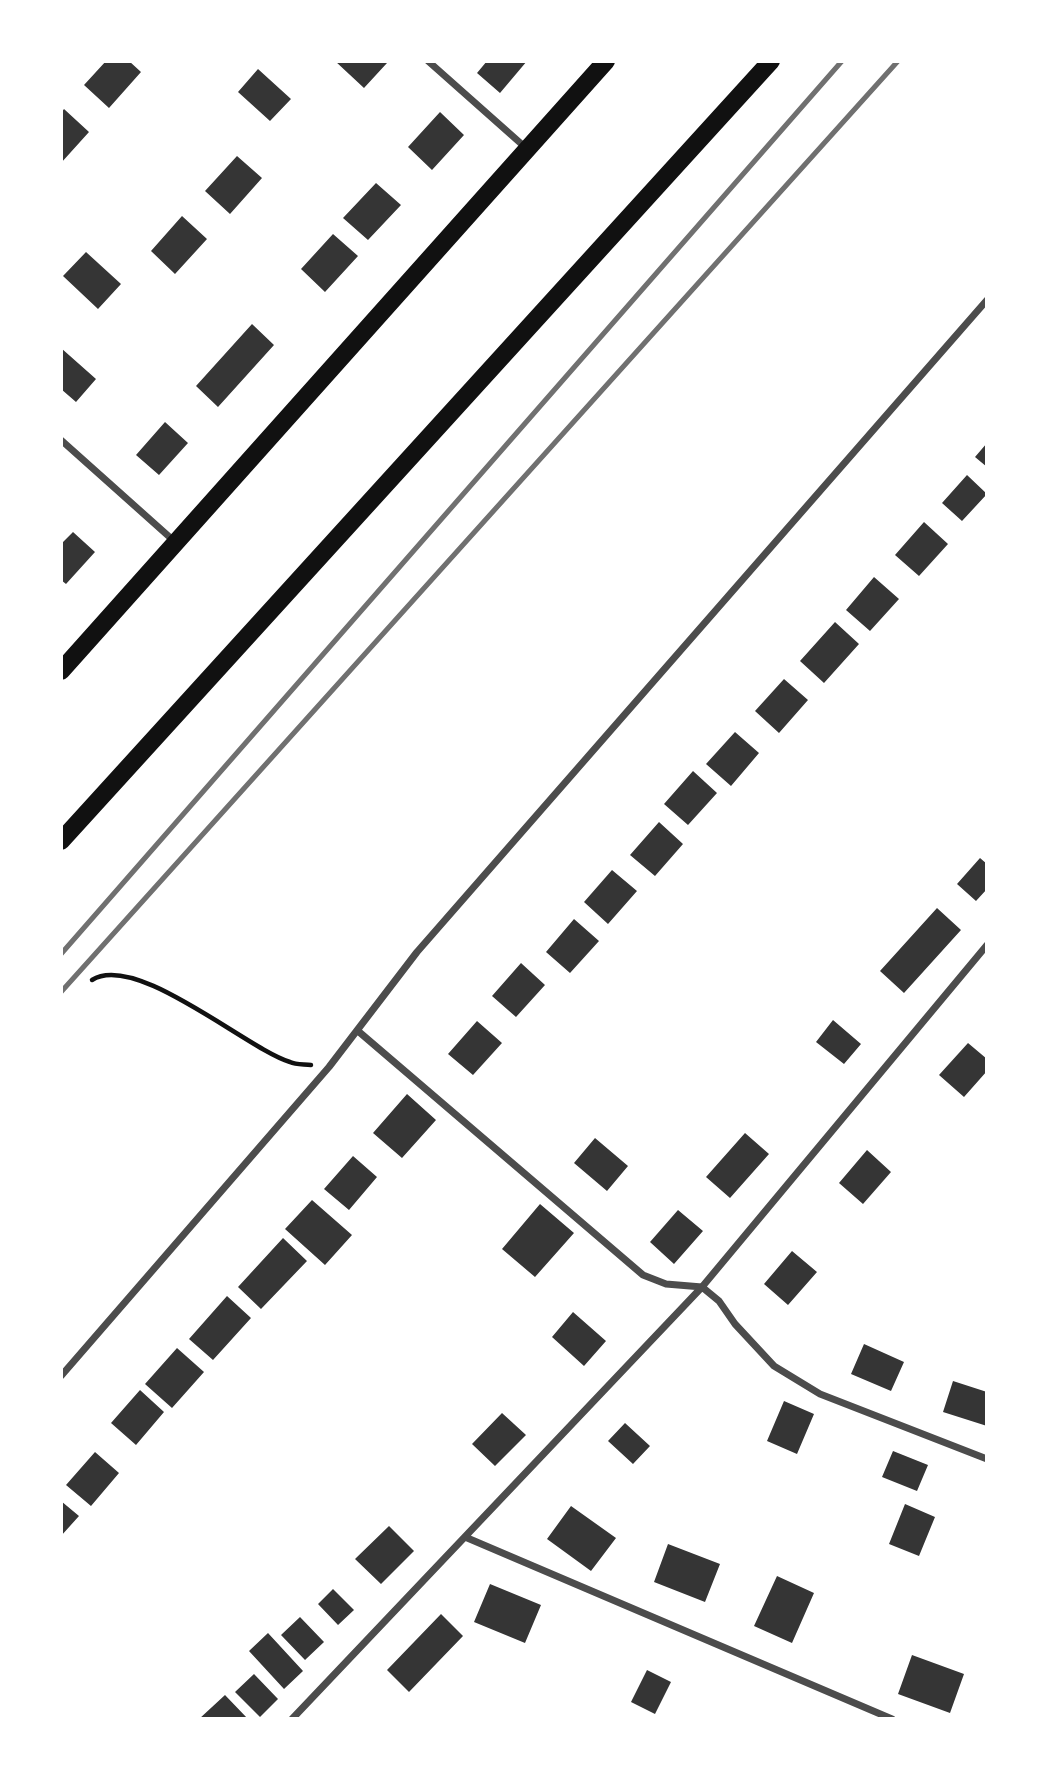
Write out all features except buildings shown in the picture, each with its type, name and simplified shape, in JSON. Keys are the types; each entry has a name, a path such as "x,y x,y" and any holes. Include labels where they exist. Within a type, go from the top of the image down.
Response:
{"main road":[{"path":"61,671 606,61"},
{"path":"61,841 771,61"}],"street":[{"path":"428,61 527,149"},
{"path":"61,1376 329,1067 417,953 987,300"},
{"path":"61,440 174,542"},
{"path":"292,1719 702,1287 987,945"},
{"path":"358,1031 643,1275 666,1284 702,1287 719,1301 774,1366 820,1394 987,1459"},
{"path":"465,1537 892,1719"}],"path":[{"path":"92,980 114,976 150,987 199,1008 290,1063 329,1067"}],"railway":[{"path":"61,954 842,61"},
{"path":"61,992 898,61"}]}
